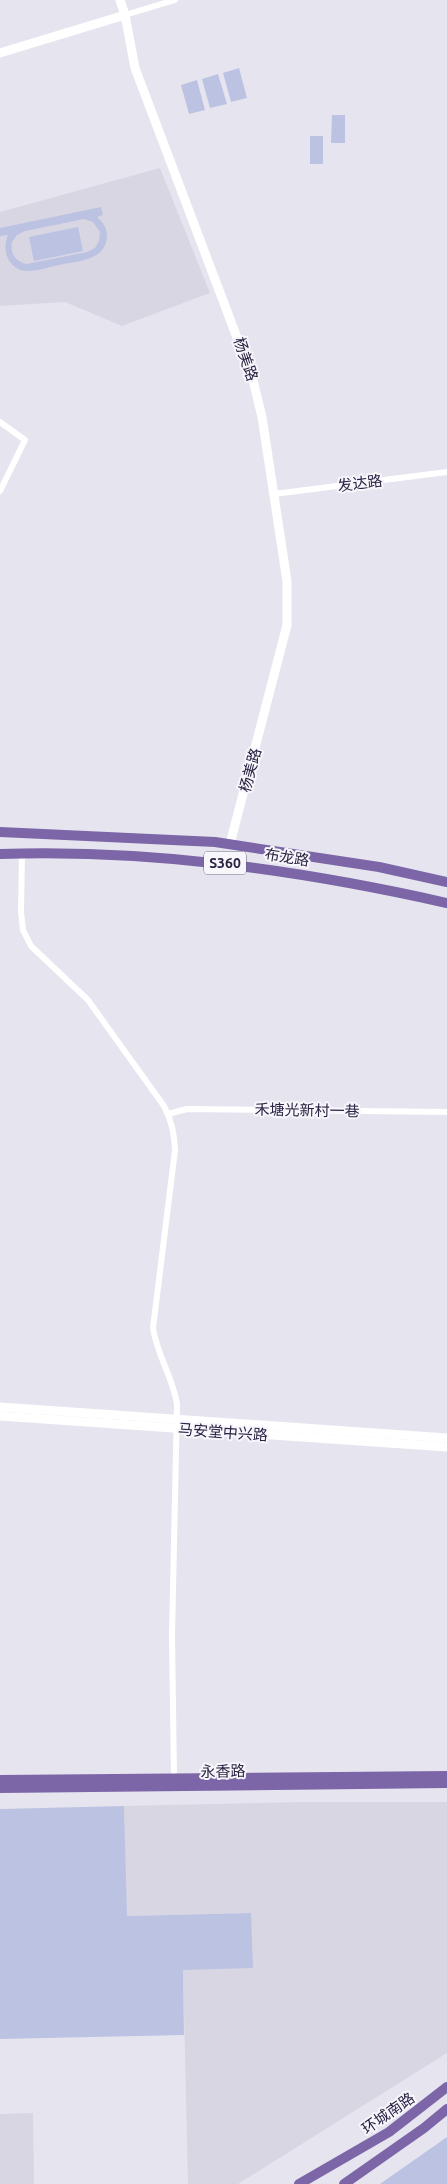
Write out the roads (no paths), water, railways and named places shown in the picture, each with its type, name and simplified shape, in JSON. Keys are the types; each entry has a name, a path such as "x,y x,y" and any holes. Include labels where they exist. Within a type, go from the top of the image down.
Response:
{"main road":[{"name":"布龙路","path":"0,832 138,837 230,844 379,867 447,882"},
{"name":"布龙路","path":"0,854 153,856 224,863 345,882 447,903"},
{"name":"永香路","path":"0,1780 447,1776"},
{"name":"永香路","path":"0,1788 447,1783"},
{"name":"环城南路","path":"306,2184 389,2132 447,2087"},
{"path":"344,2184 424,2128 447,2109"},
{"name":"环城南路","path":"299,2184 344,2160"}],"street":[{"path":"120,0 125,15"},
{"path":"124,0 125,15"},
{"path":"0,53 175,0"},
{"name":"杨美路","path":"125,15 135,68 253,380 262,417 287,581 287,625 230,844"},
{"path":"0,422 24,440 0,491"},
{"name":"发达路","path":"274,494 447,472"},
{"path":"22,853 21,912 24,930 31,946 88,1000 168,1114 174,1136 175,1150 153,1328 155,1342 175,1393 177,1424 172,1636 174,1778"},
{"name":"禾塘光新村一巷","path":"168,1114 187,1109 447,1112"},
{"name":"马安堂中兴路","path":"0,1407 447,1447"},
{"name":"马安堂中兴路","path":"0,1416 447,1438"}]}
